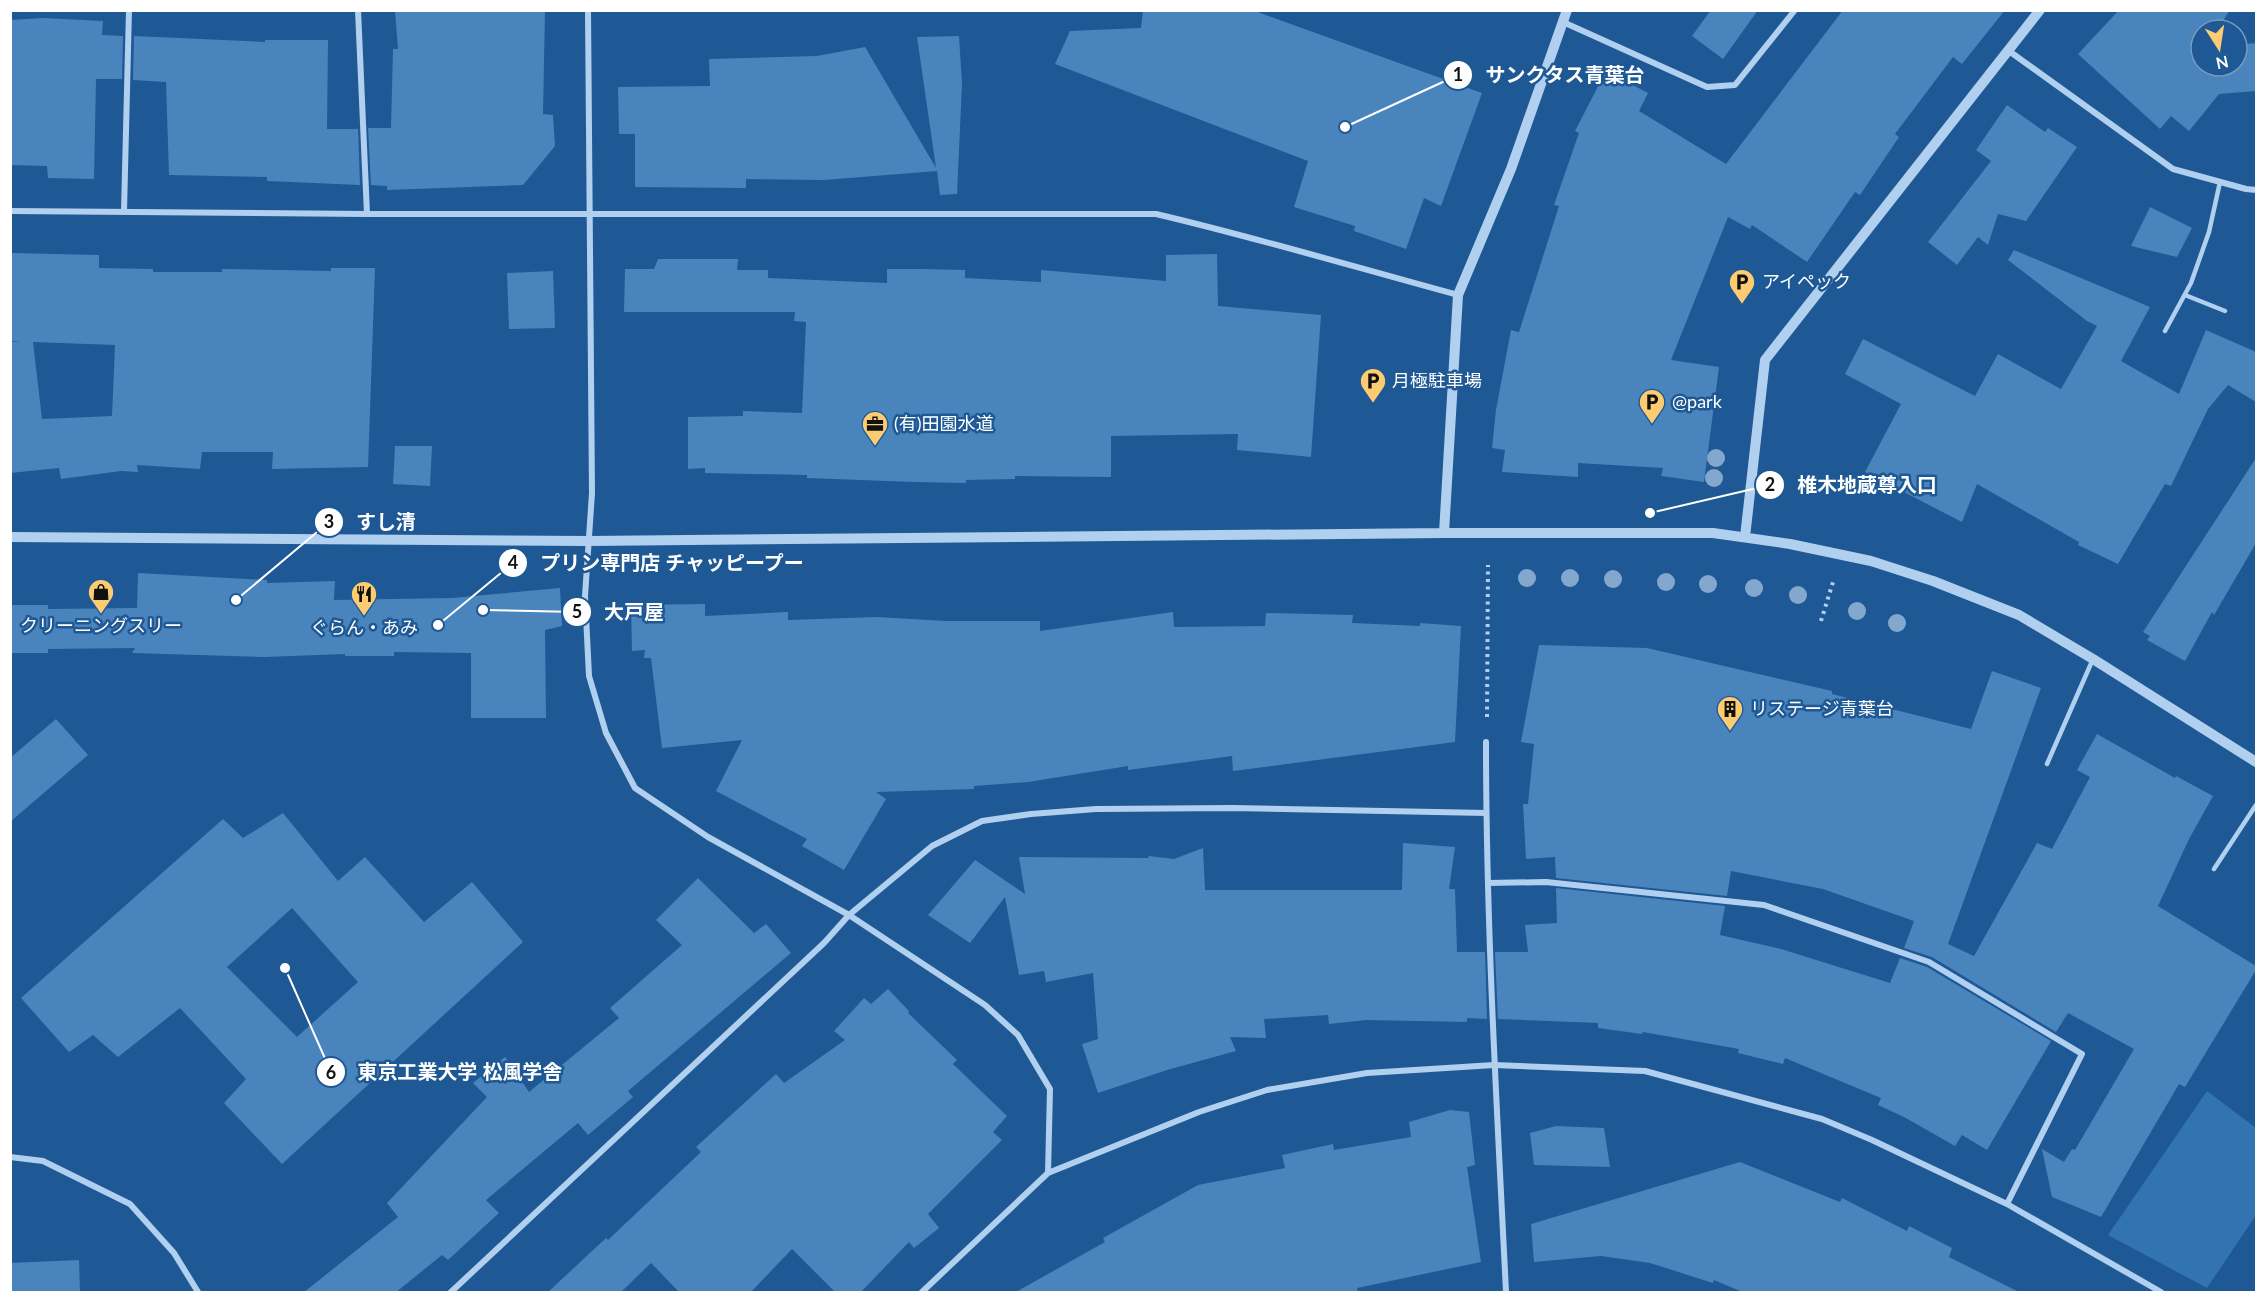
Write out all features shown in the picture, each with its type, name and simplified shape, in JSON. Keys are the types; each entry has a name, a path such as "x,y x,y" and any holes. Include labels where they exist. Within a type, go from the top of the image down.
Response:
{"street":[{"path":"124,211 129,10"},
{"path":"358,10 367,214"},
{"path":"588,10 592,492 585,596 589,676 606,733 635,788 708,837 849,915 985,1005 1018,1035 1050,1089 1048,1173"},
{"path":"1444,533 1458,295 1511,168 1567,10"},
{"path":"1563,22 1707,87 1735,85 1794,10"},
{"path":"1745,537 1765,360 2040,10"},
{"path":"2009,51 2173,169 2256,190"},
{"path":"10,212 1156,214 1228,231 1458,295"},
{"path":"10,537 588,542 1444,533 1713,533 1790,544 1871,561 1933,580 2019,615 2093,658 2256,762"},
{"path":"1486,742 1494,1065 1506,1293"},
{"path":"451,1293 824,943 849,915 932,846 982,821 1031,814 1096,809 1233,808 1486,813"},
{"path":"1488,883 1546,882 1764,905 1929,962 2082,1054 2007,1204"},
{"path":"922,1293 1048,1173 1199,1112 1267,1090 1367,1073 1494,1065 1645,1071 1822,1119 2007,1204 2161,1293"},
{"path":"10,1157 43,1161 130,1204 174,1253 198,1293"}],"lane":[{"path":"2165,331 2191,283 2209,232 2220,182"},
{"path":"2185,295 2225,311"},
{"path":"2047,764 2093,658"},
{"path":"2214,869 2256,805"}],"path":[{"path":"1486,742 1488,565"},
{"path":"1821,621 1833,582"}],"shaded area":[{"path":"2207,1091 2256,1128 2256,1215 2207,1288 2108,1235"}],"building":[{"path":"395,10 545,10 543,114 553,115 555,146 523,185 387,190 387,186 371,185 368,128 391,128 393,49 398,49"},
{"path":"1143,10 1252,10 1482,93 1441,206 1424,198 1406,249 1354,231 1355,226 1294,207 1308,161 1055,64 1070,31 1141,28"},
{"path":"1711,10 1758,10 1723,59 1692,36"},
{"path":"1843,10 2005,10 1962,64 1953,57 1895,134 1899,137 1860,195 1855,192 1807,262 1752,225 1750,229 1728,217 1671,360 1719,367 1704,482 1661,476 1663,468 1578,463 1578,477 1502,472 1505,450 1492,448 1496,410 1511,330 1519,332 1559,206 1554,205 1579,133 1575,131 1606,71 1648,93 1639,111 1726,164"},
{"path":"2119,10 2230,10 2225,18 2189,18 2189,78 2249,78 2249,44 2256,43 2256,91 2219,94 2189,131 2171,116 2160,129 2078,54"},
{"path":"43,18 103,21 102,35 123,36 122,79 96,79 94,179 48,178 47,166 10,165 10,20"},
{"path":"134,36 265,42 265,40 328,40 327,129 358,129 360,185 267,181 267,177 169,175 166,82 133,80"},
{"path":"959,36 962,84 957,194 940,195 937,171 824,180 746,179 746,188 635,187 635,134 619,134 618,87 710,86 709,59 817,56 865,47 936,168 917,37"},
{"path":"2007,105 2045,132 2048,128 2077,147 2026,221 1998,214 1988,245 1978,237 1957,265 1928,242 1991,161 1976,150"},
{"path":"2150,207 2192,228 2177,257 2131,246"},
{"path":"2014,250 2150,307 2121,361 2179,394 2206,330 2256,352 2256,402 2228,385 2208,409 2171,486 2165,484 2118,564 2078,545 2079,542 1977,484 1962,522 1865,472 1901,404 1845,374 1863,339 1975,396 1998,354 2061,389 2097,326 2087,321 2008,260"},
{"path":"10,253 99,255 99,268 153,269 153,272 222,272 222,269 331,271 331,268 375,268 368,467 272,469 273,452 202,452 200,469 137,465 138,472 121,471 61,479 59,468 10,473 10,342 21,342 10,341","holes":["33,342 115,345 112,416 42,419"]},
{"path":"1217,254 1218,306 1321,315 1311,457 1237,450 1238,434 1111,436 1111,477 1015,476 1015,479 966,480 966,483 807,478 807,475 705,473 705,468 688,469 688,417 743,416 743,411 802,413 806,322 794,321 795,312 624,312 625,269 654,269 658,259 738,259 737,270 768,270 768,278 887,283 887,269 921,269 965,270 965,278 1041,282 1041,270 1166,281 1166,255"},
{"path":"553,271 555,328 509,329 507,273"},
{"path":"395,446 432,446 430,486 393,484"},
{"path":"2256,458 2256,543 2214,615 2212,612 2185,661 2147,640 2150,636 2143,632"},
{"path":"138,573 267,580 267,583 335,581 334,600 452,598 560,588 562,626 545,630 546,718 471,718 471,653 394,652 394,656 345,656 345,654 264,657 132,653 135,648 48,649 48,653 10,653 10,605 48,605 48,609 137,608"},
{"path":"705,604 705,616 788,612 788,620 877,617 946,621 1040,621 1040,631 1173,612 1174,627 1265,626 1266,613 1353,615 1352,623 1420,626 1420,623 1461,626 1455,742 1233,771 1232,756 1128,770 1128,766 1028,782 974,786 974,789 876,792 886,799 844,870 802,846 807,839 716,791 742,740 662,748 651,658 644,658 645,650 632,651 631,605"},
{"path":"1539,645 1647,648 1832,691 1832,694 1971,729 1992,671 2041,688 1948,944 1974,956 2037,843 2052,849 2090,777 2077,770 2097,734 2175,778 2176,776 2213,796 2189,839 2158,906 2256,966 2256,970 2185,1087 2179,1084 2101,1217 2052,1197 2042,1149 2064,1162 2072,1149 2075,1150 2134,1049 2068,1013 2056,1032 1932,957 1904,948 1914,921 1823,889 1731,871 1727,896 1556,878 1555,857 1526,859 1523,804 1528,804 1534,744 1521,742"},
{"path":"56,719 88,755 10,822 10,758"},
{"path":"283,813 338,881 365,857 424,922 472,882 523,942 282,1164 224,1103 246,1079 180,1008 118,1057 93,1035 69,1052 21,998 223,819 243,838","holes":["292,908 358,982 297,1037 227,967"]},
{"path":"1403,843 1455,847 1449,889 1455,889 1457,952 1485,952 1487,1019 1467,1018 1467,1022 1366,1020 1329,1024 1328,1015 1264,1019 1266,1038 1230,1037 1236,1051 1167,1070 1098,1093 1082,1044 1098,1039 1093,973 1046,982 1044,971 1019,975 1005,897 970,943 928,915 975,860 1025,894 1019,857 1148,858 1149,856 1174,859 1203,848 1205,890 1402,890"},
{"path":"698,878 754,933 766,924 791,953 628,1091 633,1097 588,1135 578,1123 486,1200 499,1213 448,1260 442,1255 395,1293 303,1293 398,1217 387,1203 487,1097 473,1083 505,1057 529,1092 619,1018 610,1008 682,945 656,920"},
{"path":"1556,888 1725,906 1720,935 1781,949 1890,983 1900,958 1927,967 2051,1041 1987,1150 1962,1135 1955,1146 1878,1105 1881,1098 1785,1058 1783,1064 1738,1053 1739,1049 1643,1032 1642,1034 1598,1028 1598,1023 1498,1019 1495,952 1528,952 1525,925 1557,923"},
{"path":"888,989 909,1011 908,1013 957,1060 953,1064 1007,1116 993,1132 1002,1140 928,1214 939,1228 914,1248 909,1242 860,1293 836,1293 792,1249 750,1293 680,1293 651,1263 620,1293 547,1293 606,1238 608,1240 701,1152 696,1147 776,1074 784,1083 845,1040 834,1031 864,998 871,1004"},
{"path":"1450,1110 1469,1112 1475,1165 1467,1167 1481,1262 1357,1288 1358,1293 1014,1293 1105,1242 1103,1238 1198,1185 1285,1168 1282,1155 1333,1144 1334,1150 1411,1137 1409,1122"},
{"path":"1556,1126 1604,1128 1610,1167 1534,1165 1530,1133"},
{"path":"1740,1162 1840,1202 1842,1198 1907,1231 1909,1226 1952,1248 1949,1257 2021,1293 1745,1293 1714,1280 1713,1283 1650,1263 1601,1256 1534,1262 1531,1224"},
{"path":"79,1260 80,1293 10,1293 10,1263"}],"place":[{"name":"サンクタス青葉台","path":"1345,127"},
{"name":"アイペック","path":"1742,305"},
{"name":"月極駐車場","path":"1373,404"},
{"name":"@park","path":"1652,425"},
{"name":"(有)田園水道","path":"875,447"},
{"name":"椎木地蔵尊入口","path":"1650,513"},
{"name":"すし清","path":"236,600"},
{"name":"大戸屋","path":"483,610"},
{"name":"クリーニングスリー","path":"101,615"},
{"name":"ぐらん・あみ","path":"364,617"},
{"name":"プリン専門店 チャッピープー","path":"438,625"},
{"name":"リステージ青葉台","path":"1730,732"},
{"name":"東京工業大学 松風学舎","path":"285,968"}]}
